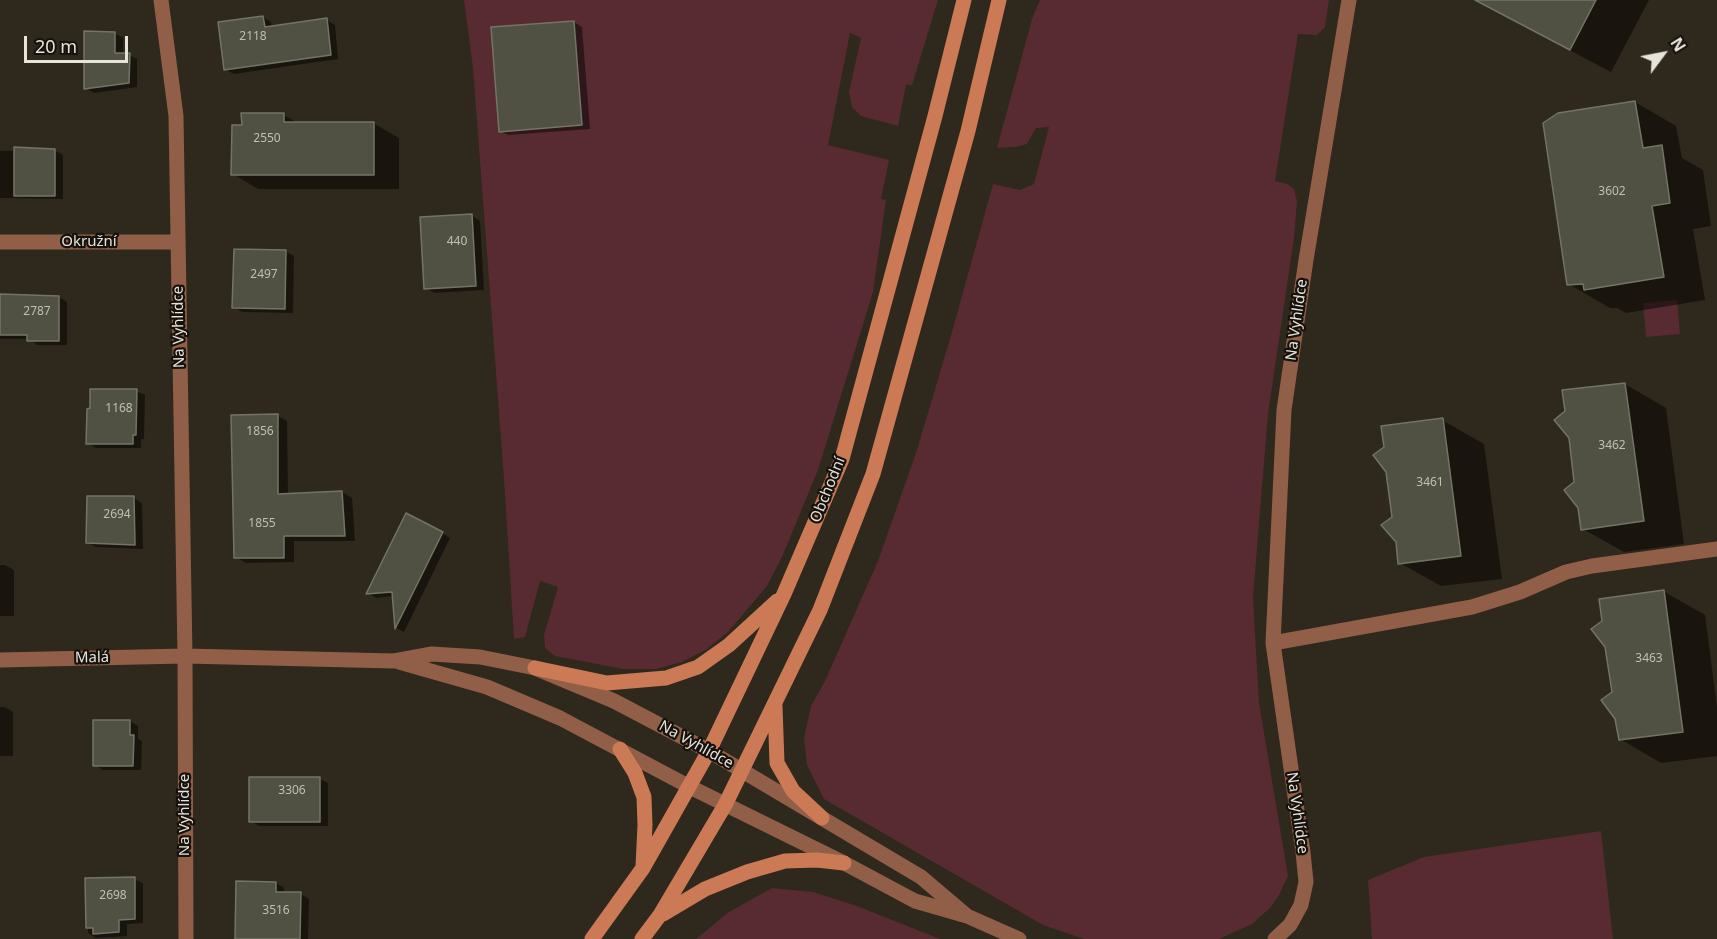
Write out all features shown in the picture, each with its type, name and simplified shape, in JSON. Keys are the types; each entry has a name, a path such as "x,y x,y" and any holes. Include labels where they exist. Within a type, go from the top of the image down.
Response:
{"main road":[{"name":"Obchodní","path":"592,939 643,868 709,751 784,594 842,459 964,0"},
{"path":"642,939 660,915 726,805 820,610 873,474 968,131 999,0"},
{"path":"535,668 607,683 666,678 698,667 729,645 784,594"},
{"path":"775,703 777,763 793,791 822,818"},
{"path":"620,749 635,773 644,796 643,868"},
{"path":"660,915 705,889 747,872 785,861 817,860 844,863"}],"street":[{"name":"Na Vyhlídce","path":"161,0 176,116 185,656 186,939"},
{"name":"Na Vyhlídce","path":"1275,939 1290,925 1301,905 1306,882 1273,643 1284,410 1349,0"},
{"name":"Okružní","path":"0,242 177,242"},
{"path":"1273,643 1472,607 1520,592 1566,572 1592,566 1717,549"},
{"name":"Na Vyhlídce","path":"185,656 394,661 432,654 480,657 535,668 614,700 709,751 921,877 968,916"},
{"name":"Malá","path":"0,660 185,656"},
{"name":"Na Vyhlídce","path":"394,661 487,687 560,718 915,901 968,916 1019,939"}],"shaded area":[{"path":"464,0 938,0 912,85 906,85 898,126 861,116 852,107 849,92 861,38 850,33 828,145 889,160 881,199 886,200 873,292 818,470 782,557 767,586 728,632 707,649 682,662 656,669 623,669 555,656 545,648 544,635 558,587 540,581 525,637 514,639 473,68"},
{"path":"1040,0 1329,0 1325,27 1317,35 1298,34 1275,181 1287,184 1294,189 1297,201 1294,238 1268,414 1253,597 1259,703 1288,876 1270,908 1252,924 1219,939 1084,939 1043,925 824,799 807,765 804,738 811,706 825,681 878,561 917,450 993,184 1020,190 1034,184 1049,127 1036,128 1027,144 997,148 1032,19"},
{"path":"1677,300 1680,334 1646,337 1643,303"},
{"path":"1601,831 1613,939 1372,939 1368,880 1424,857"},
{"path":"772,888 813,892 857,906 940,939 696,939 729,912"}],"building":[{"path":"1475,0 1596,0 1570,50"},
{"path":"263,16 265,27 327,18 331,55 224,70 218,22"},
{"path":"574,21 582,125 499,132 491,27"},
{"path":"84,31 115,32 115,53 130,53 129,83 84,89"},
{"path":"1635,101 1643,148 1662,145 1670,203 1652,206 1664,277 1584,290 1583,284 1567,285 1543,123 1558,113"},
{"path":"241,113 284,113 284,122 374,122 374,175 231,175 232,125 242,125"},
{"path":"14,147 55,149 55,196 14,196"},
{"path":"472,214 476,286 424,289 420,217"},
{"path":"234,249 286,250 285,309 232,308"},
{"path":"0,294 59,296 59,341 27,341 27,335 0,335"},
{"path":"1625,383 1644,521 1581,530 1578,508 1564,490 1574,482 1569,438 1554,420 1565,411 1562,390"},
{"path":"90,389 137,389 136,435 133,435 133,444 86,444"},
{"path":"278,414 278,494 342,491 345,536 284,536 284,558 234,558 231,415"},
{"path":"1443,418 1461,556 1398,564 1396,542 1381,525 1392,517 1386,472 1373,455 1384,447 1381,426"},
{"path":"87,496 134,496 135,545 86,543"},
{"path":"406,513 443,532 395,629 392,592 366,594"},
{"path":"1664,590 1683,732 1619,740 1615,719 1601,700 1612,692 1605,647 1591,629 1602,621 1599,599"},
{"path":"93,720 130,720 130,735 134,735 133,766 93,766"},
{"path":"249,777 320,777 320,822 249,822"},
{"path":"135,877 135,919 119,920 119,932 93,934 93,928 86,928 85,878"},
{"path":"236,881 276,882 276,892 301,892 300,939 235,939"}]}
